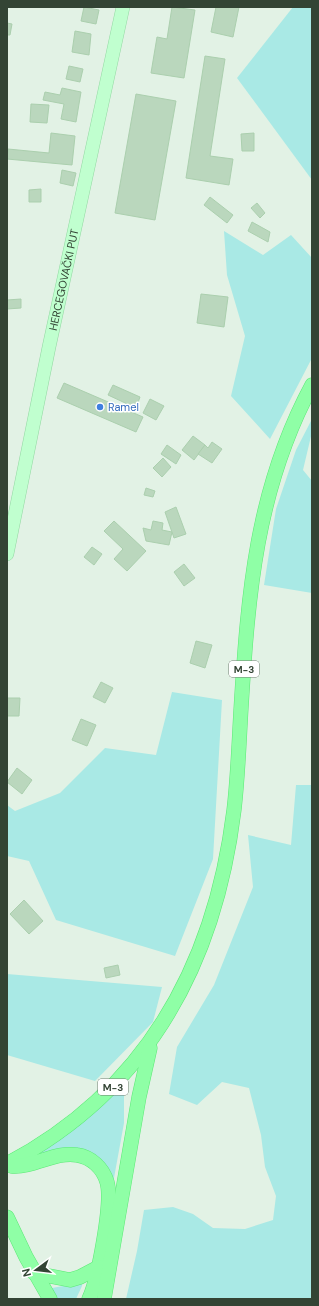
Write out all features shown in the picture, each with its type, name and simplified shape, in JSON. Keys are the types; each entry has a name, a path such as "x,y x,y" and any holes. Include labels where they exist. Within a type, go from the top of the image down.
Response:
{"main road":[{"name":"HERCEGOVAČKI PUT","path":"7,554 52,333 123,7"},
{"name":"M-3","path":"7,1165 36,1148 87,1111 118,1082 151,1041 170,1012 191,968 210,920 222,879 235,802 244,667 253,574 260,529 279,458 312,385"},
{"path":"104,1299 139,1097 151,1041"},
{"path":"7,1165 24,1165 72,1154 85,1157 98,1166 106,1179 109,1192 99,1267 88,1299"},
{"path":"7,1217 34,1273 50,1299"},
{"path":"34,1273 70,1280 80,1277 99,1267"}],"shaded area":[{"path":"293,7 312,7 312,180 237,78"},
{"path":"224,231 263,255 291,235 312,258 312,358 270,439 231,396 245,336 227,275"},
{"path":"312,419 312,432 303,470 312,481 312,593 264,585 276,509 296,450"},
{"path":"172,692 222,700 213,859 175,956 56,920 29,861 7,856 7,805 15,811 60,793 105,748 156,755"},
{"path":"296,785 312,785 312,1299 126,1299 137,1251 144,1210 173,1207 193,1214 213,1228 245,1229 273,1220 276,1196 265,1167 261,1135 249,1088 222,1082 197,1105 169,1094 177,1047 214,985 253,887 248,835 291,845"},
{"path":"7,974 162,987 153,1022 95,1081 7,1055"},
{"path":"128,1077 124,1094 124,1123 92,1299 90,1290 105,1198 93,1160 33,1156 81,1123"},
{"path":"83,1278 82,1286 76,1299 54,1299 52,1288 74,1284"}],"building":[{"path":"84,7 99,10 96,24 81,21"},
{"path":"172,7 195,10 184,78 151,73 157,37 167,39"},
{"path":"216,7 239,7 233,37 211,32"},
{"path":"7,23 12,24 10,35 7,35"},
{"path":"75,31 91,34 89,55 72,52"},
{"path":"205,56 225,59 210,156 233,159 229,185 186,178"},
{"path":"69,66 83,69 80,82 66,79"},
{"path":"62,88 81,92 76,122 61,119 64,104 43,100 45,92 60,95"},
{"path":"136,94 176,101 155,220 115,213"},
{"path":"31,104 49,105 47,123 30,122"},
{"path":"51,133 75,136 72,165 7,159 8,149 49,153"},
{"path":"254,133 254,151 242,151 241,134"},
{"path":"62,170 76,173 73,186 60,183"},
{"path":"41,189 41,202 29,202 29,190"},
{"path":"210,197 233,215 227,223 204,205"},
{"path":"257,203 265,213 260,218 251,208"},
{"path":"252,222 270,232 268,242 248,231"},
{"path":"201,294 228,297 224,327 197,323"},
{"path":"21,299 21,308 7,309 7,300"},
{"name":"Ramel","path":"64,383 143,417 136,432 57,398"},
{"path":"113,385 140,397 136,408 108,395"},
{"path":"150,399 164,406 156,420 143,413"},
{"path":"193,436 205,445 194,460 182,450"},
{"path":"212,442 222,449 212,463 198,454 205,445 208,448"},
{"path":"167,445 181,455 176,464 161,454"},
{"path":"163,458 171,467 162,477 153,468"},
{"path":"146,488 155,491 153,497 144,495"},
{"path":"176,507 186,534 174,538 165,512"},
{"path":"114,521 146,551 127,571 114,559 123,549 104,531"},
{"path":"153,521 163,523 162,530 172,532 169,545 146,541 143,528 151,530"},
{"path":"92,547 102,554 94,565 84,557"},
{"path":"184,564 195,578 184,586 174,572"},
{"path":"196,641 212,645 205,668 190,663"},
{"path":"101,682 113,688 105,703 93,697"},
{"path":"7,698 20,698 19,716 7,716"},
{"path":"81,719 96,725 87,746 72,740"},
{"path":"17,768 32,780 22,794 7,782"},
{"path":"24,900 43,921 29,934 10,914"},
{"path":"118,965 120,975 106,978 104,968"}],"place":[{"name":"Ramel","path":"100,407"}]}
